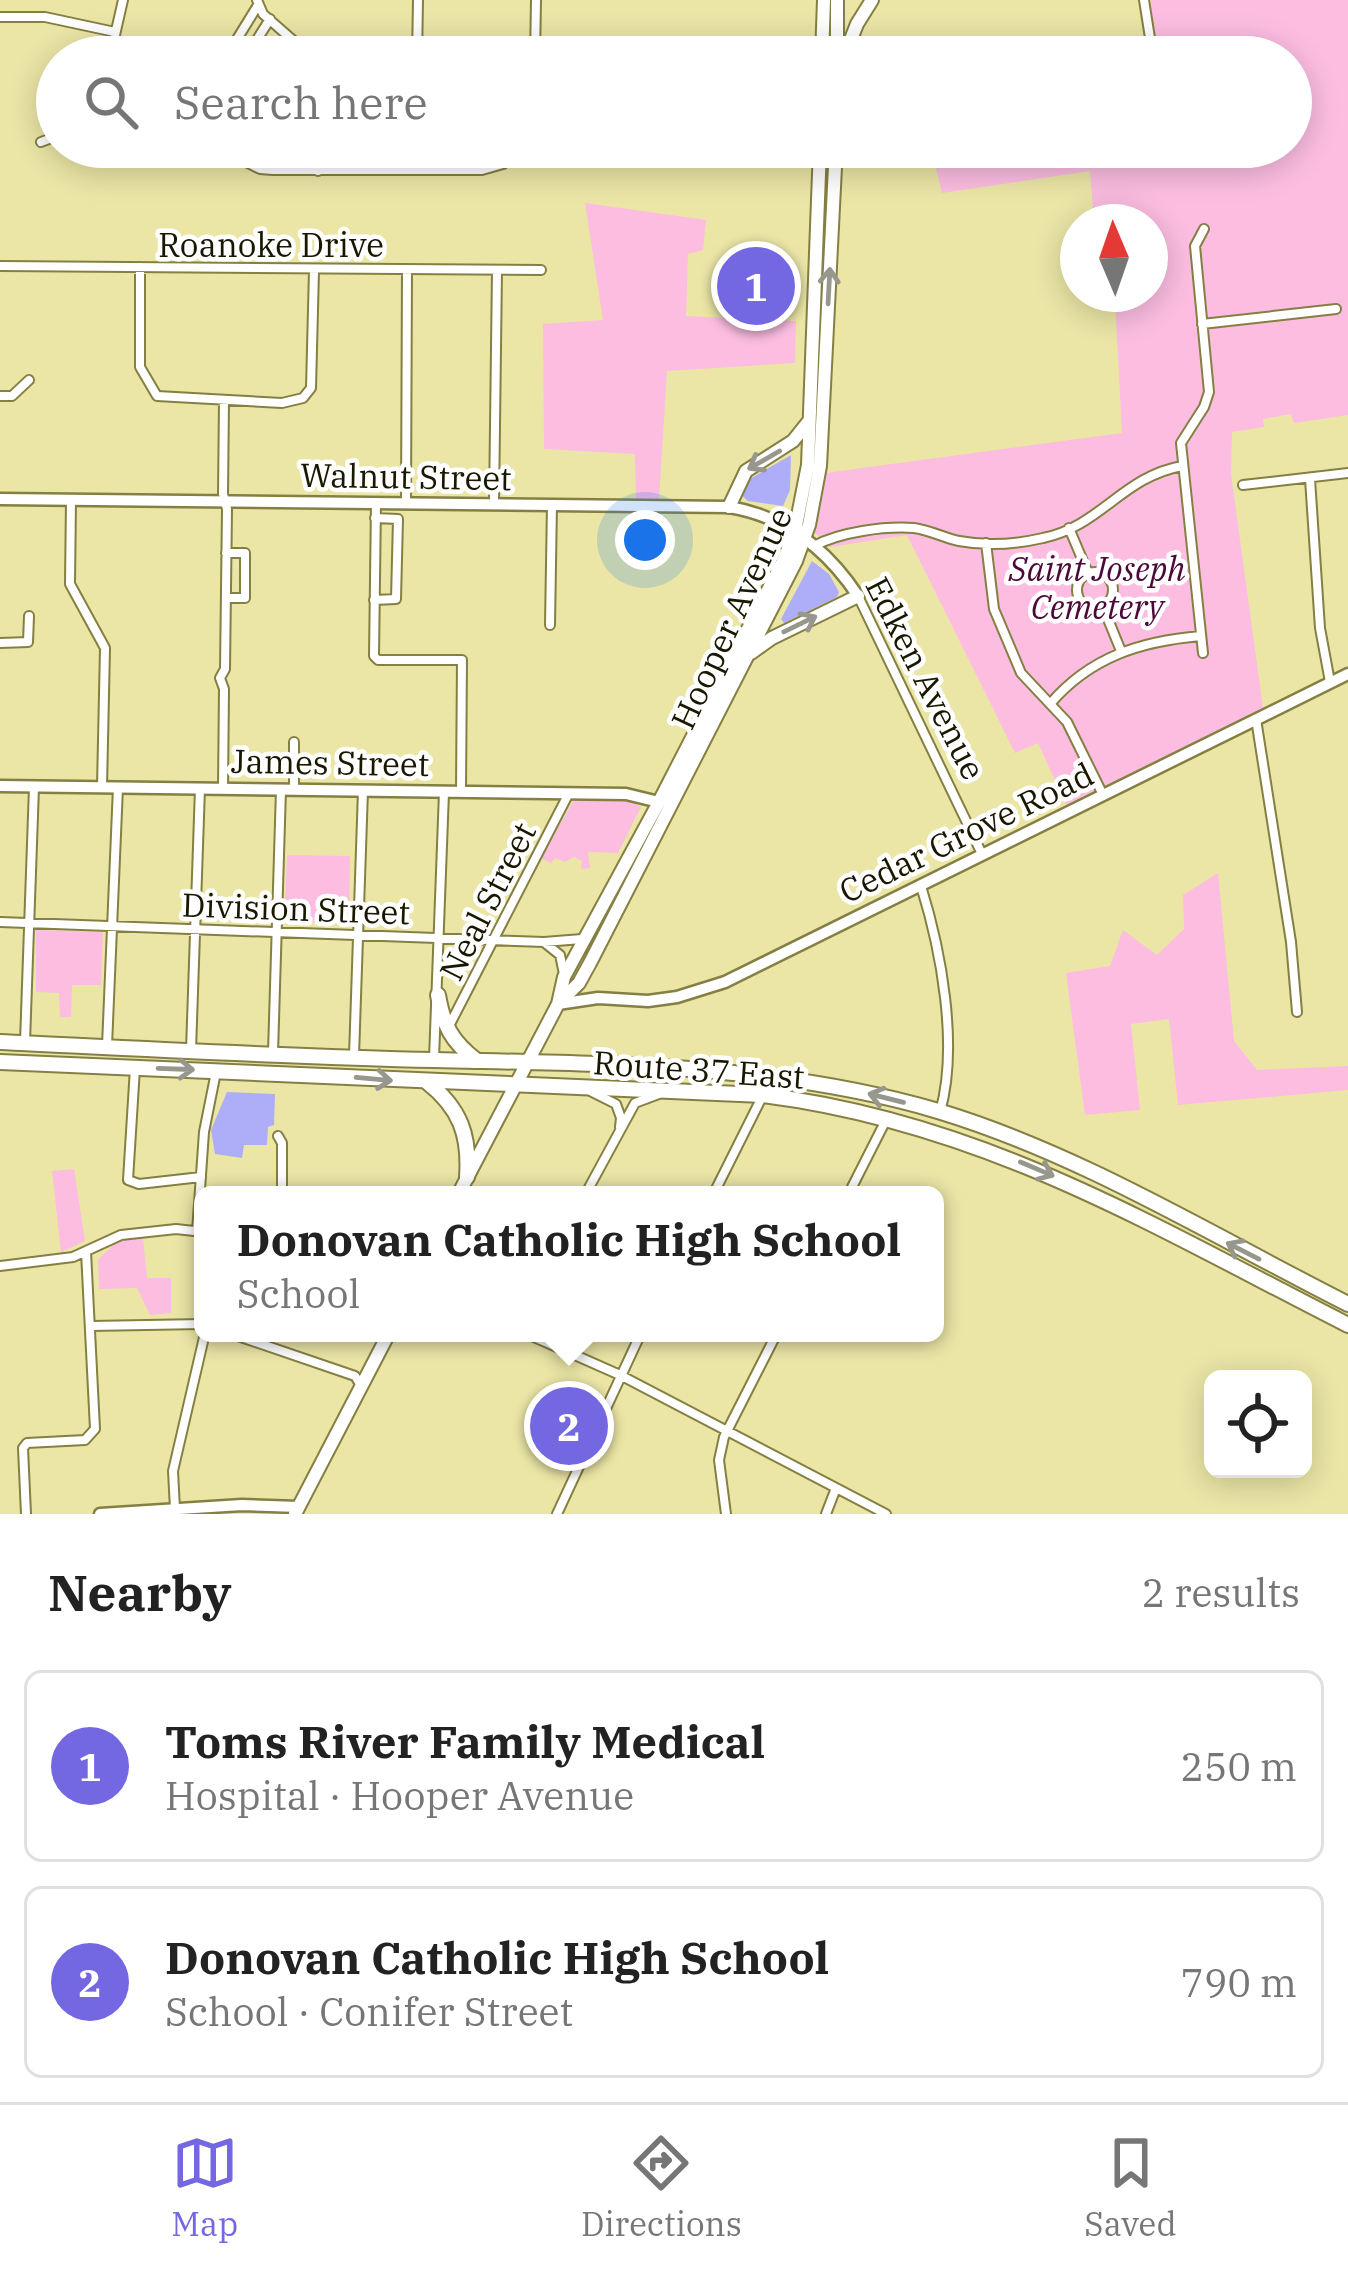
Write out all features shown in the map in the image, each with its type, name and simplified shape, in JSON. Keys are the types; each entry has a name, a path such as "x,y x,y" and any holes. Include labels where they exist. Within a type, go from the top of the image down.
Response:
{"highway":[{"path":"438,995 447,1030 456,1045 476,1060"},
{"name":"Route 37 East","path":"0,1042 526,1062 779,1077 940,1112 995,1131 1120,1187 1348,1304"},
{"name":"Route 37 East","path":"0,1061 763,1095 887,1118 968,1142 1049,1174 1348,1325"},
{"path":"427,1082 449,1100 465,1130 467,1177"}],"main road":[{"path":"823,36 824,0"},
{"path":"837,0 839,36"},
{"path":"851,36 872,0"},
{"name":"Hooper Avenue","path":"558,1004 564,977 784,559 804,539 818,217 825,168"},
{"name":"Hooper Avenue","path":"462,1186 558,1004 579,983 590,963 804,539 821,459 828,168"},
{"path":"729,507 746,471 794,441 810,420"},
{"path":"746,658 772,638 858,596"},
{"path":"297,1511 384,1342"}],"street":[{"path":"114,36 123,0"},
{"path":"417,36 418,0"},
{"path":"535,36 536,0"},
{"path":"1144,0 1150,36"},
{"path":"238,36 257,2 288,36"},
{"path":"0,17 45,17 115,32"},
{"path":"260,36 270,20"},
{"path":"258,168 495,168"},
{"path":"1203,652 1182,436 1209,392 1195,246 1204,230"},
{"name":"Roanoke Drive","path":"0,266 541,270"},
{"path":"140,267 140,367 149,388 167,399 281,403 308,394 312,382 314,269"},
{"path":"406,503 407,270"},
{"path":"494,503 497,270"},
{"path":"1202,324 1336,309"},
{"path":"0,396 12,396 29,380"},
{"path":"223,788 224,689 230,679 225,669 224,401"},
{"path":"804,539 913,528 956,541 1047,538 1096,515 1141,478 1182,466"},
{"path":"1243,485 1348,473"},
{"path":"1310,479 1320,628 1330,682"},
{"name":"Walnut Street","path":"0,499 729,507 758,513 804,539"},
{"path":"71,500 70,584 105,648 102,787"},
{"path":"376,503 374,652 378,660 462,660 461,791"},
{"path":"550,625 552,504"},
{"path":"374,600 396,599 398,519 375,518"},
{"path":"1069,528 1088,573"},
{"name":"Edken Avenue","path":"804,539 830,560 858,596 982,854"},
{"path":"986,543 994,610 1021,674 1067,722 1103,795"},
{"path":"225,598 245,598 245,553 226,553"},
{"path":"1101,572 1113,586 1112,598 1102,607 1085,606 1078,597 1077,585 1088,573 1101,572"},
{"path":"1102,607 1121,652"},
{"path":"0,643 28,643 29,616"},
{"path":"1050,704 1095,664 1121,652 1201,636"},
{"name":"Cedar Grove Road","path":"558,1004 598,998 677,997 707,989 1348,674"},
{"path":"1256,719 1298,1012"},
{"path":"273,1053 275,931 294,742"},
{"name":"James Street","path":"0,786 626,794 659,802"},
{"path":"25,1043 34,786"},
{"path":"107,1046 118,787"},
{"path":"191,1050 200,788"},
{"path":"353,1056 363,790"},
{"path":"434,1060 444,791"},
{"name":"Neal Street","path":"447,1030 569,794"},
{"path":"921,884 933,923 948,1043 947,1088 940,1112"},
{"name":"Division Street","path":"0,922 544,942 576,942 589,936"},
{"path":"544,942 560,956 564,977"},
{"path":"590,963 587,979 598,998"},
{"path":"135,1067 128,1180 139,1184 201,1177"},
{"path":"201,1186 204,1132 216,1070"},
{"path":"580,1088 614,1102 621,1118 619,1130"},
{"path":"591,1186 637,1101 665,1091"},
{"path":"718,1186 763,1095"},
{"path":"853,1186 887,1118"},
{"path":"278,1136 282,1186"},
{"path":"0,1266 86,1252 122,1235 194,1231"},
{"path":"26,1514 23,1448 27,1443 85,1440 95,1429 86,1252"},
{"path":"90,1326 194,1329"},
{"path":"176,1511 173,1471 201,1342"},
{"path":"255,1342 355,1376 362,1386"},
{"path":"545,1342 886,1514"},
{"path":"557,1514 637,1342"},
{"path":"726,1514 719,1460 727,1430 772,1342"},
{"path":"826,1514 836,1488"},
{"path":"100,1514 242,1505 297,1511"}],"green space":[{"name":"Saint Joseph Cemetery","path":"1151,0 1348,0 1348,415 1294,423 1291,414 1263,419 1264,427 1232,432 1231,474 1263,708 1066,805 1038,743 1015,753 907,535 830,547 814,532 825,473 1122,433 1116,312 1168,312 1168,204 1093,204 1090,171 942,193 936,168 1312,168 1312,36 1154,36"},
{"path":"585,203 706,220 703,250 688,254 686,316 796,321 795,363 667,371 659,500 636,500 635,454 544,449 543,324 603,320"},
{"path":"575,798 627,800 641,807 618,853 588,852 590,868 581,869 582,861 574,857 565,862 555,858 551,863 541,858"},
{"path":"287,855 350,856 349,923 284,922"},
{"path":"1218,873 1234,1041 1257,1070 1348,1066 1348,1090 1178,1105 1169,1019 1131,1024 1140,1110 1085,1115 1066,973 1110,966 1123,930 1157,955 1184,929 1183,895"},
{"path":"36,930 103,932 101,985 72,985 71,1017 60,1017 59,993 36,992"},
{"path":"74,1169 85,1241 61,1252 52,1171"},
{"path":"143,1238 147,1278 171,1278 171,1313 150,1315 137,1288 99,1289 98,1260 117,1241"}],"water":[{"path":"791,455 790,490 783,506 748,501 740,494 748,480"},
{"path":"812,561 829,574 837,597 784,623 781,619"},
{"path":"227,1092 275,1094 274,1125 268,1127 267,1145 244,1145 242,1158 215,1154 211,1130"}],"place":[{"name":"Toms River Family Medical","path":"756,286"},
{"name":"Donovan Catholic High School","path":"569,1426"}]}
